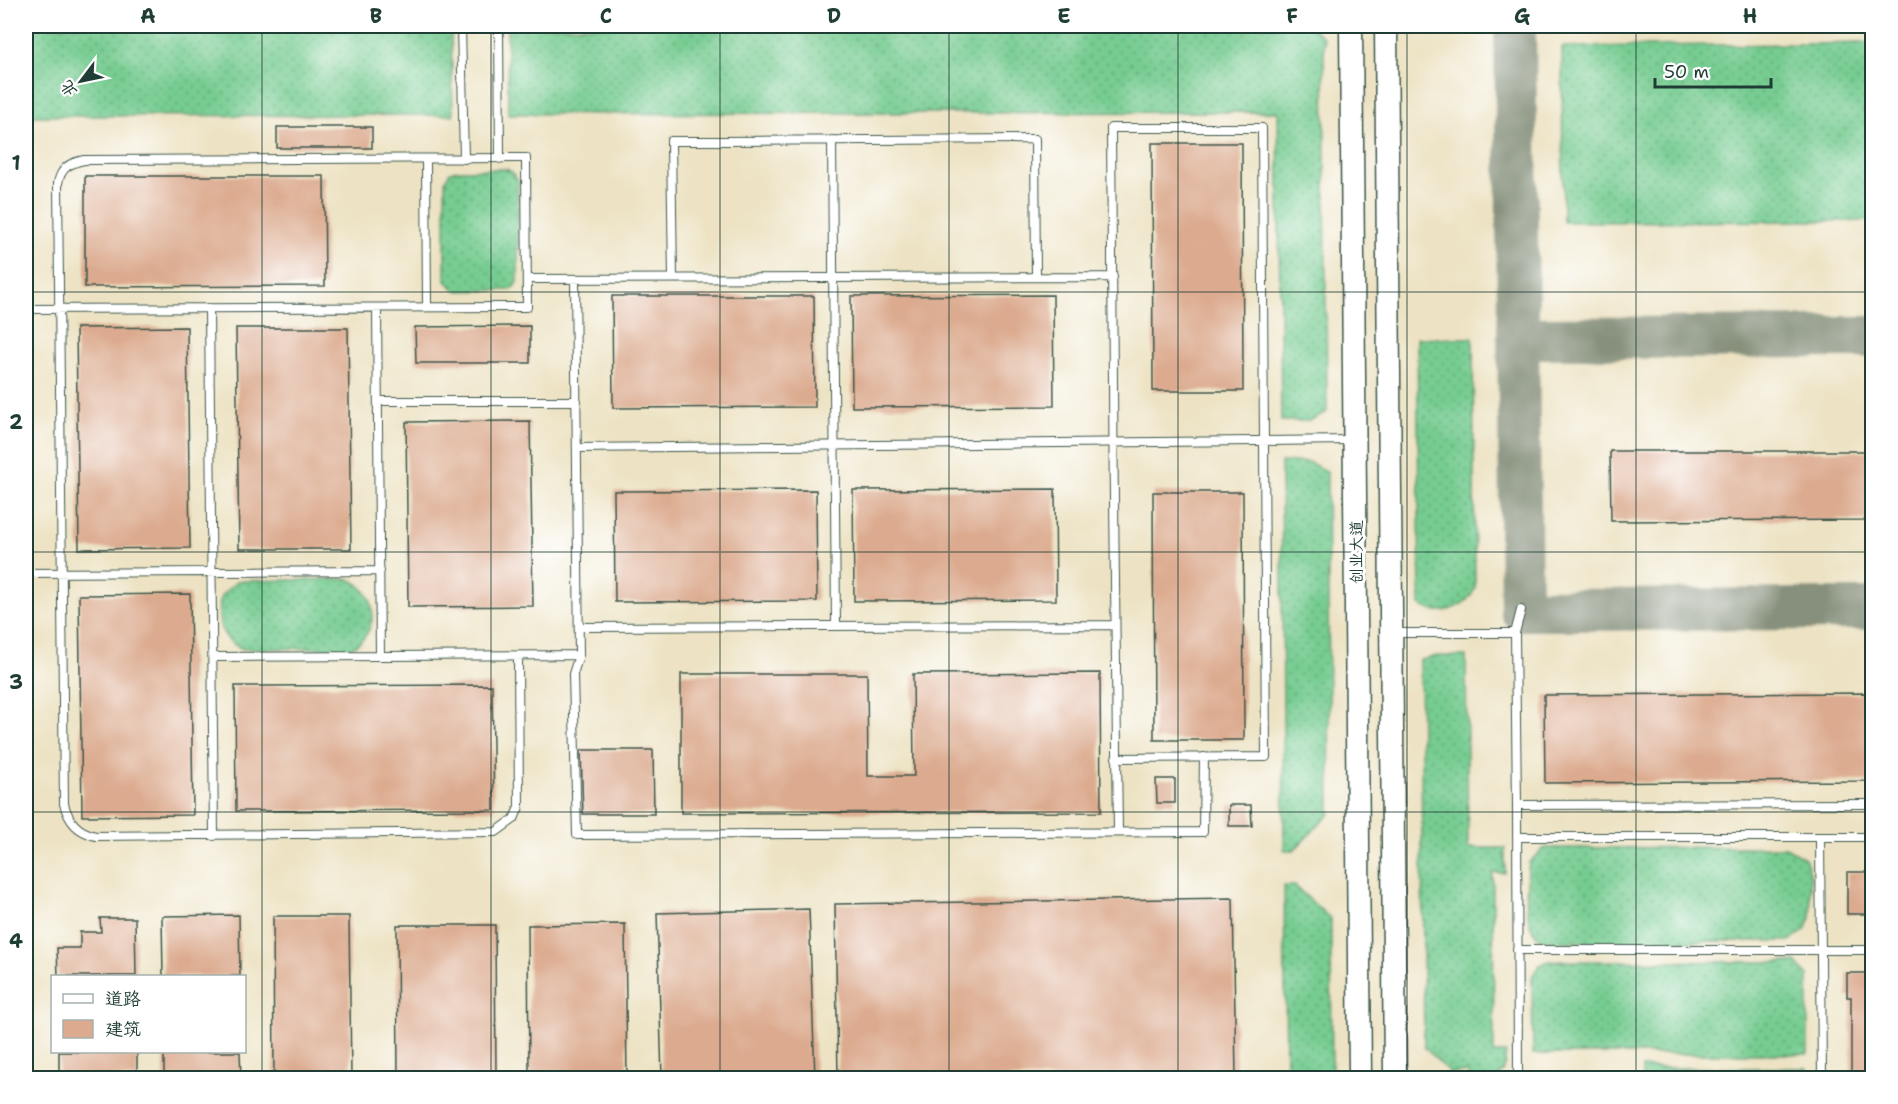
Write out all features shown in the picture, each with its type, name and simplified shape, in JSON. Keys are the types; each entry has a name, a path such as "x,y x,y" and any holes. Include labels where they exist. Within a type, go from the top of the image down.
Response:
{"main road":[{"name":"创业大道","path":"1351,26 1360,1078"},
{"name":"创业大道","path":"1386,26 1395,1078"}],"lane":[{"path":"460,26 464,159"},
{"path":"498,26 501,159"},
{"path":"1116,758 1266,757 1262,128 1111,128 1116,758 1118,832"},
{"path":"673,278 671,141 832,140 1035,140 1036,277"},
{"path":"832,140 836,626"},
{"path":"26,309 59,308 527,307 526,158 75,162 60,173 58,183 59,308 62,573 64,804 67,814 78,829 96,837 486,834 505,827 514,819 519,807 518,656"},
{"path":"426,159 427,307"},
{"path":"526,279 1113,277"},
{"path":"575,279 579,655 573,674 577,835 1203,832 1204,757"},
{"path":"209,308 214,836"},
{"path":"377,308 380,656"},
{"path":"378,402 577,401"},
{"path":"577,448 1355,440"},
{"path":"26,573 380,571"},
{"path":"1518,1078 1515,633 1521,610"},
{"path":"579,627 1115,625"},
{"path":"1391,633 1515,633"},
{"path":"213,657 579,655"},
{"path":"1517,805 1872,804"},
{"path":"1517,837 1872,837"},
{"path":"1820,837 1822,1078"},
{"path":"1517,950 1872,950"}],"green space":[{"path":"42,26 451,26 453,115 26,116 26,41"},
{"path":"507,26 1310,26 1324,38 1327,412 1309,421 1281,421 1278,112 508,114"},
{"path":"1872,43 1872,221 1563,222 1562,47"},
{"path":"506,169 512,172 518,181 518,282 511,290 456,291 445,280 445,181 450,172 457,170"},
{"path":"1417,338 1473,338 1475,589 1465,602 1443,611 1427,609 1420,605"},
{"path":"1281,462 1308,462 1327,471 1330,814 1294,850 1284,850"},
{"path":"349,579 366,593 371,603 372,613 367,633 351,648 243,649 229,640 222,628 219,613 221,596 237,581"},
{"path":"1437,656 1466,656 1468,848 1505,848 1505,873 1493,873 1494,1053 1506,1053 1504,1070 1497,1078 1469,1078 1469,1073 1450,1073 1424,1047 1420,660"},
{"path":"1786,847 1805,858 1810,872 1811,918 1805,930 1791,941 1549,942 1540,938 1533,931 1529,921 1526,896 1529,862 1544,848"},
{"path":"1284,886 1295,886 1331,919 1332,1078 1286,1078"},
{"path":"1549,961 1796,962 1808,976 1808,1054 1533,1054 1532,977 1539,965"},
{"path":"1642,1068 1808,1068 1808,1078 1642,1078"}],"building":[{"path":"277,127 372,127 372,148 277,148"},
{"path":"1152,143 1242,143 1243,391 1153,391"},
{"path":"85,176 324,176 325,286 85,287"},
{"path":"1053,295 1054,406 852,407 851,296"},
{"path":"612,296 814,296 815,407 613,408"},
{"path":"530,326 530,363 416,363 415,327"},
{"path":"187,327 190,548 79,549 76,328"},
{"path":"236,328 348,328 351,549 239,549"},
{"path":"530,421 533,606 408,607 406,422"},
{"path":"1610,451 1872,451 1872,520 1611,521"},
{"path":"1055,489 1056,600 854,601 853,490"},
{"path":"816,490 817,601 615,602 614,491"},
{"path":"1153,492 1243,492 1244,740 1154,740"},
{"path":"190,594 193,815 82,816 79,595"},
{"path":"1100,673 1101,812 681,813 681,674 867,674 868,776 914,776 913,674"},
{"path":"492,685 494,810 236,811 235,686"},
{"path":"1872,693 1872,781 1545,783 1544,695"},
{"path":"581,750 653,750 654,814 583,814"},
{"path":"1156,779 1175,779 1175,803 1157,803"},
{"path":"1229,805 1251,805 1252,826 1229,826"},
{"path":"1847,872 1872,872 1872,914 1847,914"},
{"path":"1233,898 1236,1078 838,1078 835,904"},
{"path":"809,909 815,1078 662,1078 657,913"},
{"path":"239,915 240,975 163,975 162,916"},
{"path":"273,916 349,916 351,1078 274,1078"},
{"path":"100,918 135,918 136,975 58,975 57,948 80,948 80,932 101,932"},
{"path":"625,924 627,1078 529,1078 528,925"},
{"path":"397,925 495,925 496,1078 398,1078"},
{"path":"1847,973 1872,973 1872,1078 1851,1078 1851,997 1847,997"},
{"path":"59,1053 137,1053 137,1078 59,1078"},
{"path":"164,1053 240,1053 241,1078 164,1078"}],"taxiway":[{"path":"1515,26 1521,610 1872,609"},
{"path":"1518,338 1872,337"}]}
